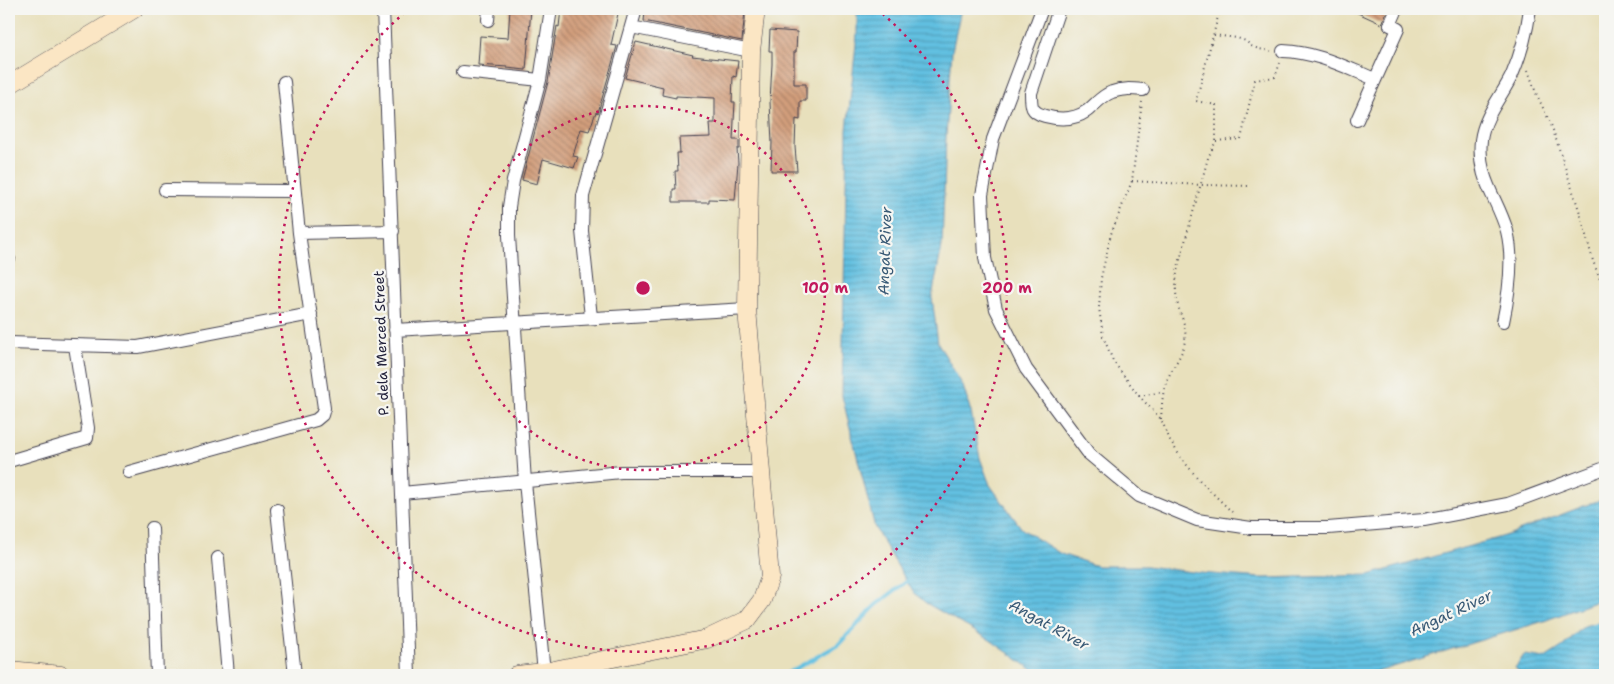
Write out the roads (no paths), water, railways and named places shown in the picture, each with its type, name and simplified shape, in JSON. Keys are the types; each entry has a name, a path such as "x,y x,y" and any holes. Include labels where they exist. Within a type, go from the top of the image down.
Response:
{"street":[{"path":"9,85 134,9"},
{"name":"P. dela Merced Street","path":"383,9 409,675"},
{"path":"544,672 525,482 509,236 509,207 513,181 540,80 551,9"},
{"path":"591,317 582,231 583,196 636,9"},
{"path":"517,675 544,672 707,640 747,620 762,600 770,577 747,309 751,50 756,9"},
{"path":"1042,9 993,139 982,195 984,258 996,309 1026,369 1089,454 1139,496 1197,520 1251,528 1328,528 1424,520 1508,504 1605,468"},
{"path":"1058,9 1031,93 1031,106 1037,114 1052,118 1072,118 1086,111 1100,98 1111,92 1126,89 1143,90"},
{"path":"1357,120 1398,29 1390,25 1398,9"},
{"path":"1503,322 1510,287 1507,232 1488,187 1481,161 1482,138 1492,110 1512,75 1526,33 1530,9"},
{"path":"631,27 751,50"},
{"path":"1283,51 1316,56 1375,79"},
{"path":"464,72 540,80"},
{"path":"129,472 316,420 322,415 324,408 299,233 284,82"},
{"path":"165,190 294,190"},
{"path":"299,233 393,230"},
{"path":"395,330 747,309"},
{"path":"9,343 138,347 311,314"},
{"path":"9,461 87,438 88,428 75,346"},
{"path":"402,493 621,472 760,472"},
{"path":"277,510 295,675"},
{"path":"152,528 157,675"},
{"path":"218,558 228,675"},
{"path":"9,670 61,675"}],"water":[{"name":"Angat River","path":"857,9 961,9 952,51 946,137 942,246 932,297 938,343 963,386 971,412 980,458 990,485 1022,529 1061,554 1097,566 1147,566 1262,578 1369,575 1505,536 1605,498 1605,598 1544,621 1380,671 1354,675 1044,675 1030,668 990,640 926,603 913,592 875,528 842,396 847,130 857,34"},
{"path":"1605,620 1605,675 1524,675 1515,668 1524,655 1545,658 1562,647 1584,626"}],"waterway":[{"path":"776,675 786,674 838,645 877,604 910,579"}]}
